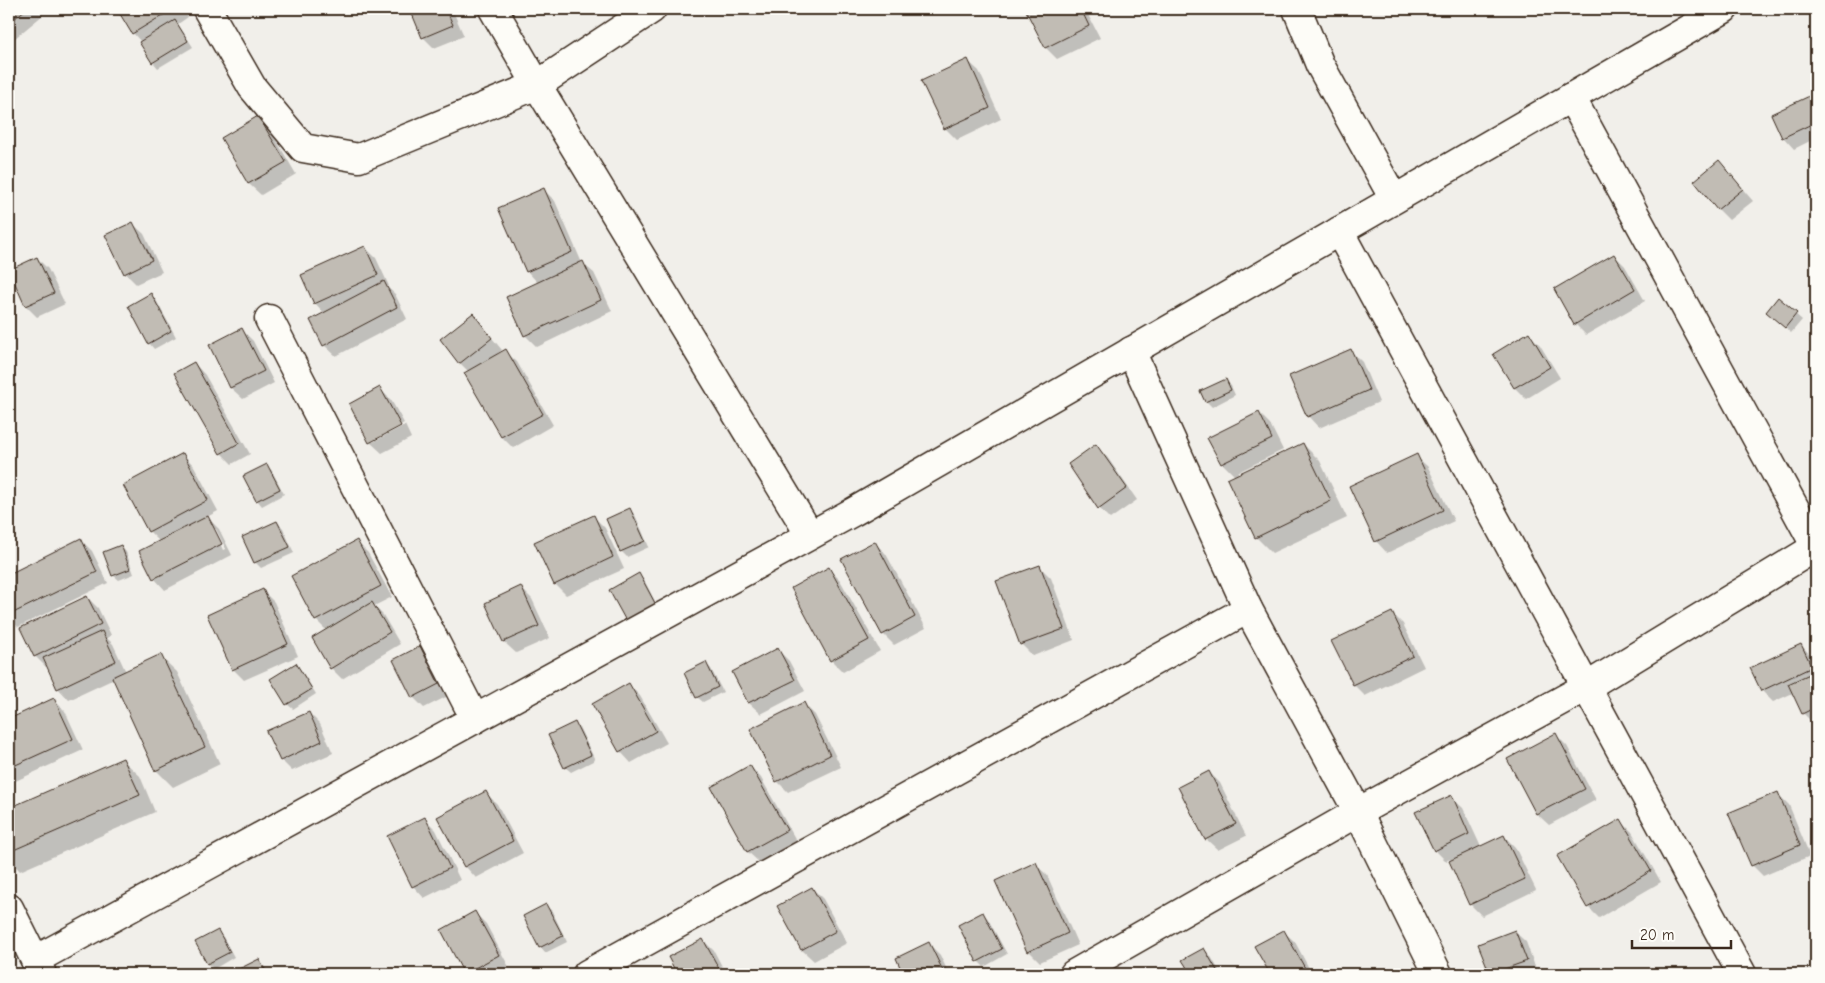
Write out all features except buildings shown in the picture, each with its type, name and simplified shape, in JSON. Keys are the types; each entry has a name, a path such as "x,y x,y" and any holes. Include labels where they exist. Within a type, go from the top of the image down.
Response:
{"street":[{"path":"207,9 252,86 303,148 359,158 537,85 652,9"},
{"path":"493,9 537,85 810,535"},
{"path":"1297,9 1320,65 1394,199"},
{"path":"9,908 38,967 475,719 810,535 1724,9"},
{"path":"1074,974 1358,812 1586,687 1816,547 1571,97"},
{"path":"1339,231 1742,974"},
{"path":"269,319 475,719"},
{"path":"1132,351 1248,609 1358,812 1438,974"},
{"path":"587,974 1248,609"}]}
